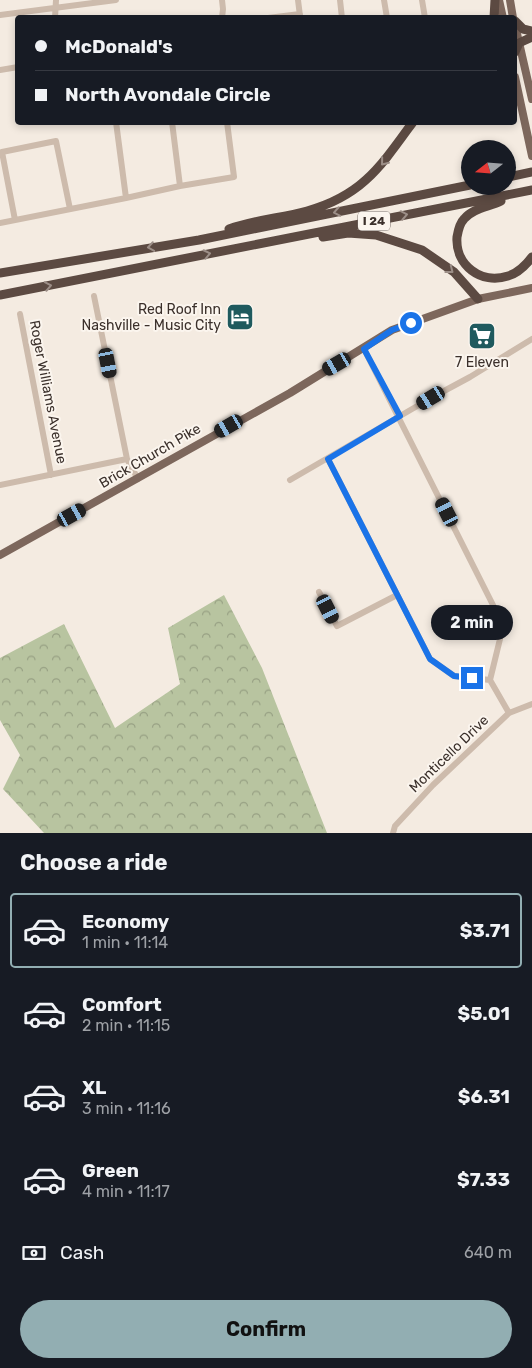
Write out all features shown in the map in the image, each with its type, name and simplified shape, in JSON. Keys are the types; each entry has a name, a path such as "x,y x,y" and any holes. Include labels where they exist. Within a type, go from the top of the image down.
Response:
{"highway":[{"path":"494,15 495,0"},
{"path":"517,23 523,29 532,31"},
{"path":"517,48 532,37"},
{"path":"199,240 242,225 308,211 345,196 370,178 392,152 411,125"},
{"path":"516,175 532,172"},
{"name":"I 24","path":"0,273 199,240 461,186"},
{"name":"I 24","path":"516,193 532,190"},
{"name":"I 24","path":"0,295 507,195"},
{"path":"510,195 499,202 479,208 463,219 458,231 458,253 469,270 480,276 495,278 509,276 532,257"},
{"path":"236,248 348,233 376,235 422,250 454,272 478,299"}],"main road":[{"path":"499,0 502,15"},
{"path":"510,0 512,15"},
{"path":"517,48 532,99"},
{"path":"517,86 532,156"},
{"name":"Brick Church Pike","path":"0,555 290,393 400,327 478,299 532,288"}],"street":[{"path":"55,15 56,0"},
{"path":"0,15 116,0"},
{"path":"222,0 222,15"},
{"path":"298,0 300,15"},
{"path":"340,0 342,15"},
{"path":"384,0 386,15"},
{"path":"422,0 424,15"},
{"path":"0,70 15,68"},
{"path":"116,125 126,198"},
{"path":"172,125 180,186"},
{"path":"0,223 180,186 234,177 227,125"},
{"path":"15,220 2,152 56,141 70,209"},
{"path":"94,296 127,459 138,478"},
{"name":"Roger Williams Avenue","path":"20,314 51,475"},
{"path":"290,480 470,377 532,339"},
{"path":"364,349 400,416 496,611 500,639 490,680 510,713"},
{"path":"0,486 127,459"},
{"path":"328,459 430,659 454,676 490,680"},
{"path":"319,592 337,626 397,595"},
{"name":"Monticello Drive","path":"393,833 395,826 433,785 510,713 532,704"}],"green space":[{"path":"224,595 262,668 327,833 44,833 3,789 20,755 0,720 0,658 64,624 115,728 180,684 168,628"}],"place":[{"name":"Red Roof Inn Nashville - Music City","path":"240,317"},
{"name":"7 Eleven","path":"482,336"}],"route":[{"path":"411,323 392,330 364,349 400,416 328,459 430,659 454,676 472,678"}]}
